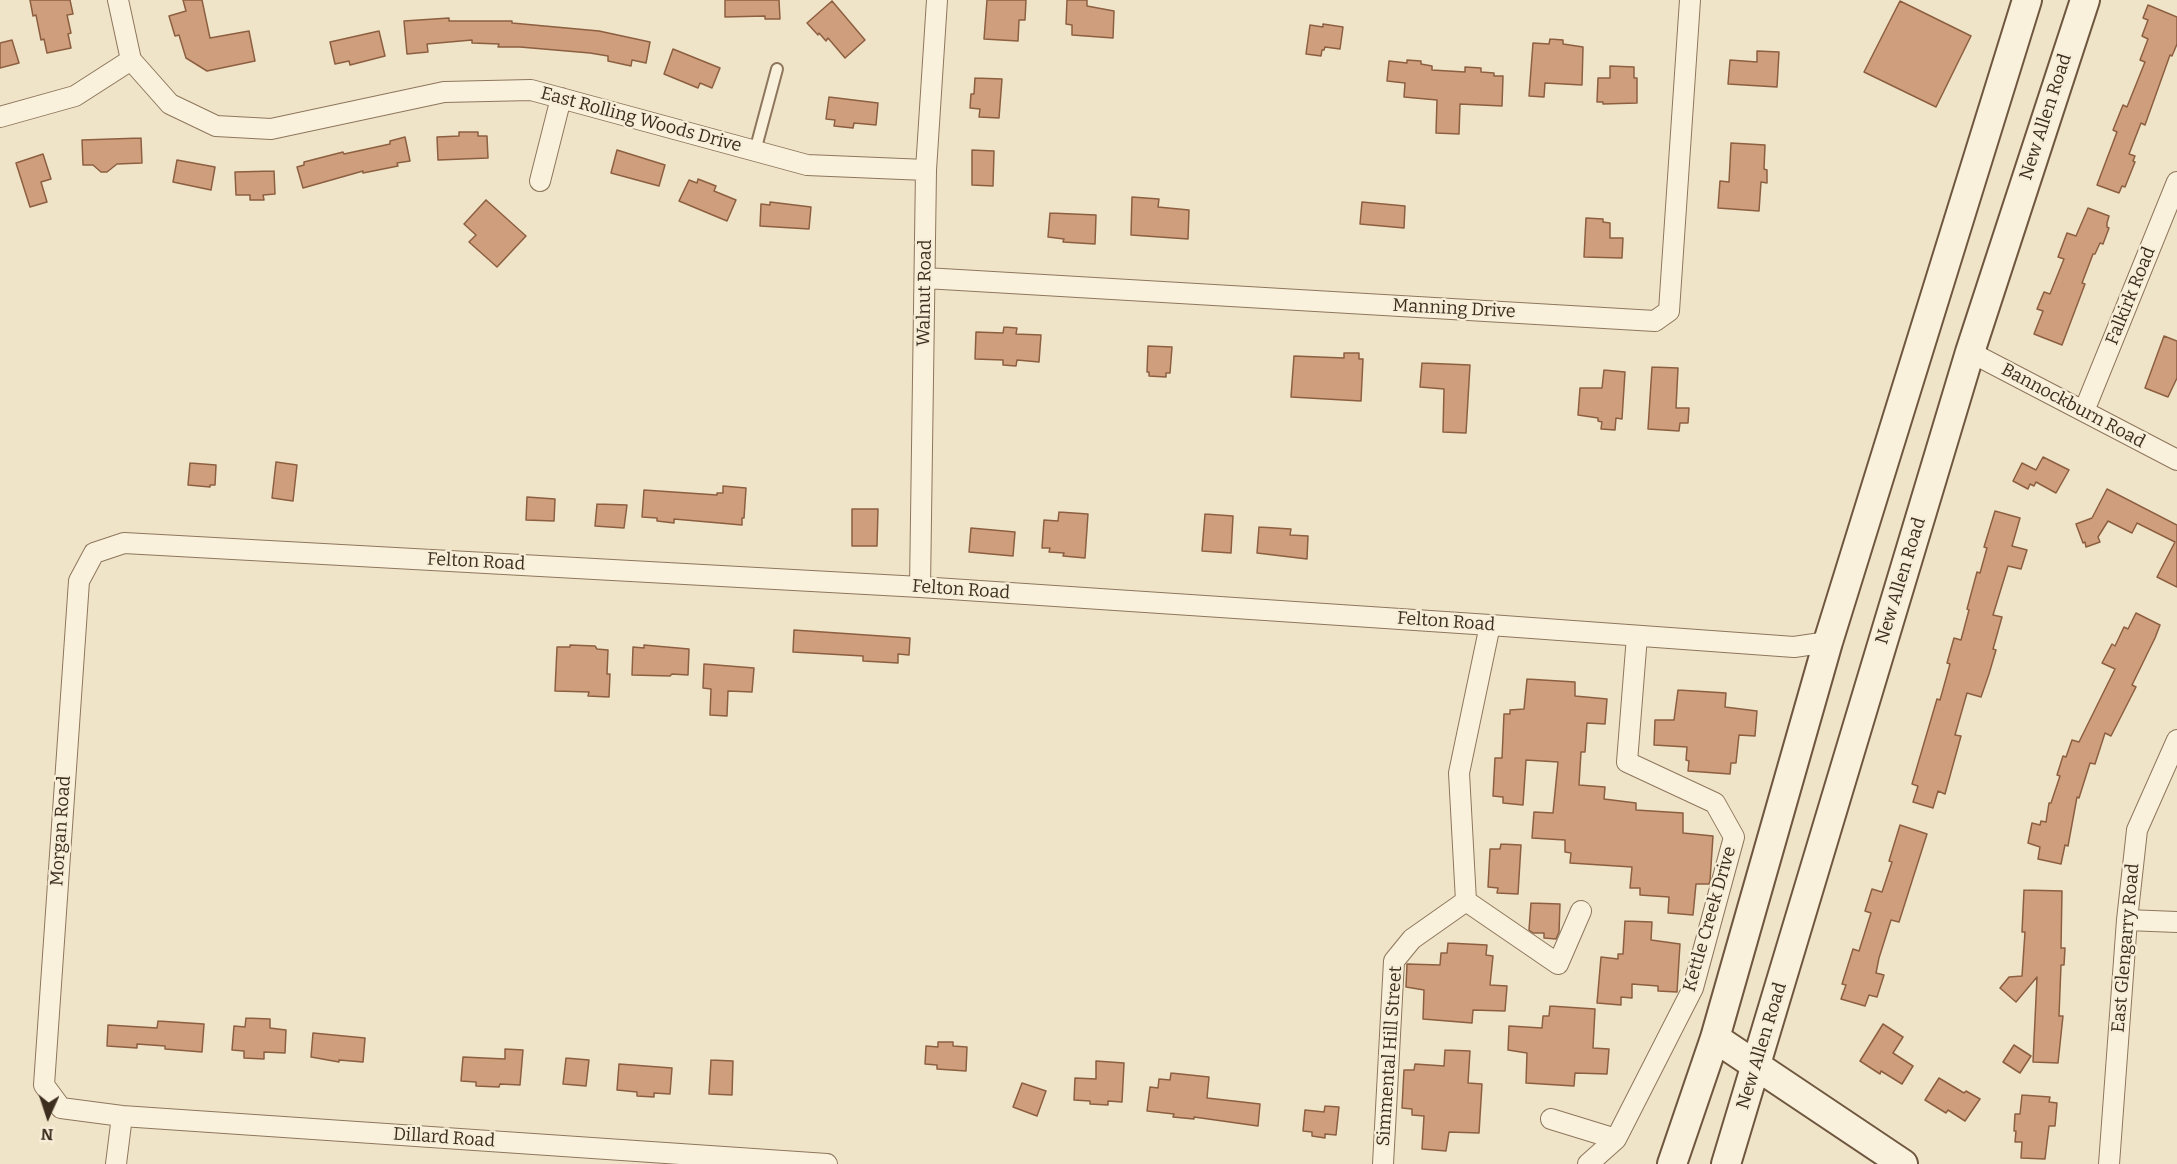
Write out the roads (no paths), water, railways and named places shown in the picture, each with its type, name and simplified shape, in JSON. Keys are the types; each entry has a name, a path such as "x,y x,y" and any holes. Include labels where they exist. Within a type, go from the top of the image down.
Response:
{"main road":[{"path":"1672,1164 1715,1038 1828,642 2027,0"},
{"name":"New Allen Road","path":"1726,1164 1970,352 2085,0"},
{"path":"1715,1038 1756,1068 1903,1164"}],"street":[{"path":"0,117 75,96 131,60 118,0"},
{"name":"Walnut Road","path":"920,587 926,170 937,0"},
{"name":"Manning Drive","path":"925,278 1655,321 1669,311 1690,0"},
{"name":"East Rolling Woods Drive","path":"131,60 170,104 216,126 271,129 444,92 531,90 807,165 926,170"},
{"path":"540,181 561,98"},
{"name":"Falkirk Road","path":"2084,411 2177,182"},
{"name":"Bannockburn Road","path":"1970,352 2177,460"},
{"name":"Felton Road","path":"94,553 124,543 920,587 1794,647 1828,642"},
{"name":"Morgan Road","path":"61,1108 44,1084 79,581 94,553"},
{"path":"1490,625 1459,773 1466,901 1558,964 1581,911"},
{"name":"Kettle Creek Drive","path":"1588,1164 1616,1139 1693,988 1734,837 1715,803 1627,762 1637,636"},
{"name":"East Glengarry Road","path":"2109,1164 2127,920 2137,830 2177,740"},
{"name":"Simmental Hill Street","path":"1383,1164 1394,961 1412,939 1466,901"},
{"path":"2127,920 2177,922"},
{"name":"Dillard Road","path":"61,1108 122,1116 827,1164"},
{"path":"116,1164 122,1116"},
{"path":"1551,1119 1616,1139"}],"lane":[{"path":"755,151 777,69"}]}
